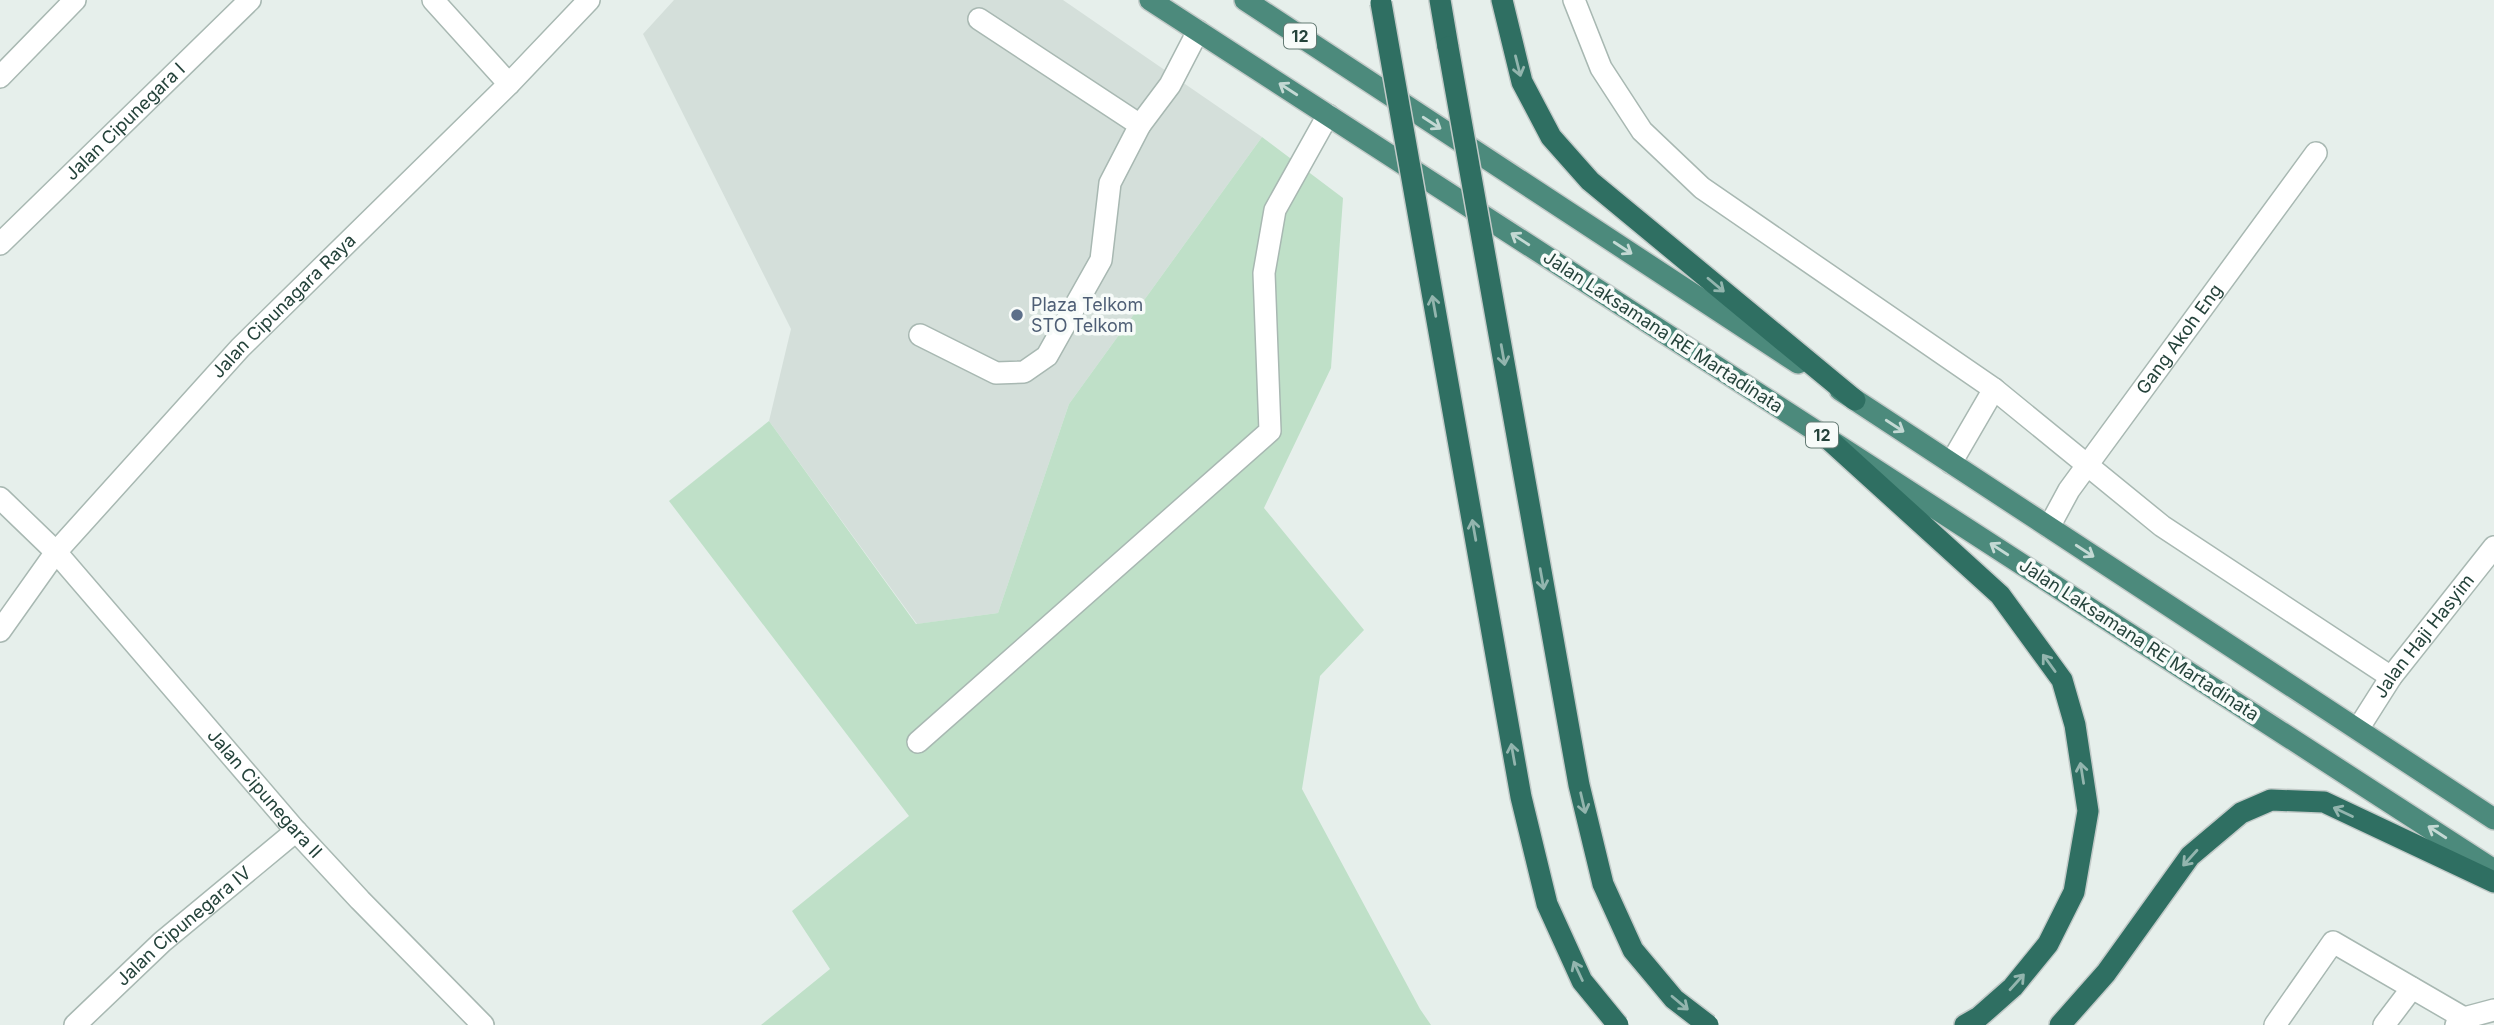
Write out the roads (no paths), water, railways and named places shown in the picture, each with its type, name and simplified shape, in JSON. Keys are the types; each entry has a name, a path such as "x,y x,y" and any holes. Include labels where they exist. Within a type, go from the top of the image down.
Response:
{"highway":[{"name":"Jalan Laksamana RE Martadinata","path":"1150,0 2494,870"},
{"name":"12","path":"1245,0 2494,819"},
{"path":"1440,0 1579,785 1602,884 1633,950 1674,999 1708,1025"},
{"path":"1502,0 1522,82 1550,137 1590,181 1854,400"},
{"path":"1380,2 1521,797 1547,904 1582,981 1618,1025"},
{"path":"1826,437 2000,595 2062,680 2075,725 2088,811 2074,892 2048,944 2013,987 1979,1017 1965,1025"},
{"path":"2060,1025 2106,973 2190,856 2241,813 2272,800 2324,802 2494,882"}],"street":[{"path":"0,77 75,0"},
{"name":"Jalan Cipunegara I","path":"0,244 250,0"},
{"path":"433,0 509,84"},
{"name":"Jalan Cipunagara Raya","path":"0,631 56,552 240,348 509,84 589,0"},
{"path":"1574,0 1601,68 1642,131 1702,188 1994,388 2162,526 2391,677"},
{"path":"979,19 1140,125"},
{"path":"920,335 996,373 1024,372 1047,356 1101,260 1110,183 1140,125 1170,85 1198,31"},
{"path":"918,742 1270,431 1264,273 1275,209 1328,115"},
{"name":"Gang Akoh Eng","path":"2049,527 2069,490 2316,153"},
{"path":"1951,463 1994,388"},
{"path":"0,498 56,552"},
{"name":"Jalan Haji Hasyim","path":"2358,729 2391,677 2494,547"},
{"name":"Jalan Cipunegara II","path":"56,552 296,831 483,1025"},
{"name":"Jalan Cipunegara IV","path":"75,1025 162,942 296,831"},
{"path":"2275,1025 2333,942 2412,988 2460,1022 2494,1010"},
{"path":"2385,1025 2412,988"}],"place":[{"name":"Plaza Telkom STO Telkom","path":"1017,315"}]}
